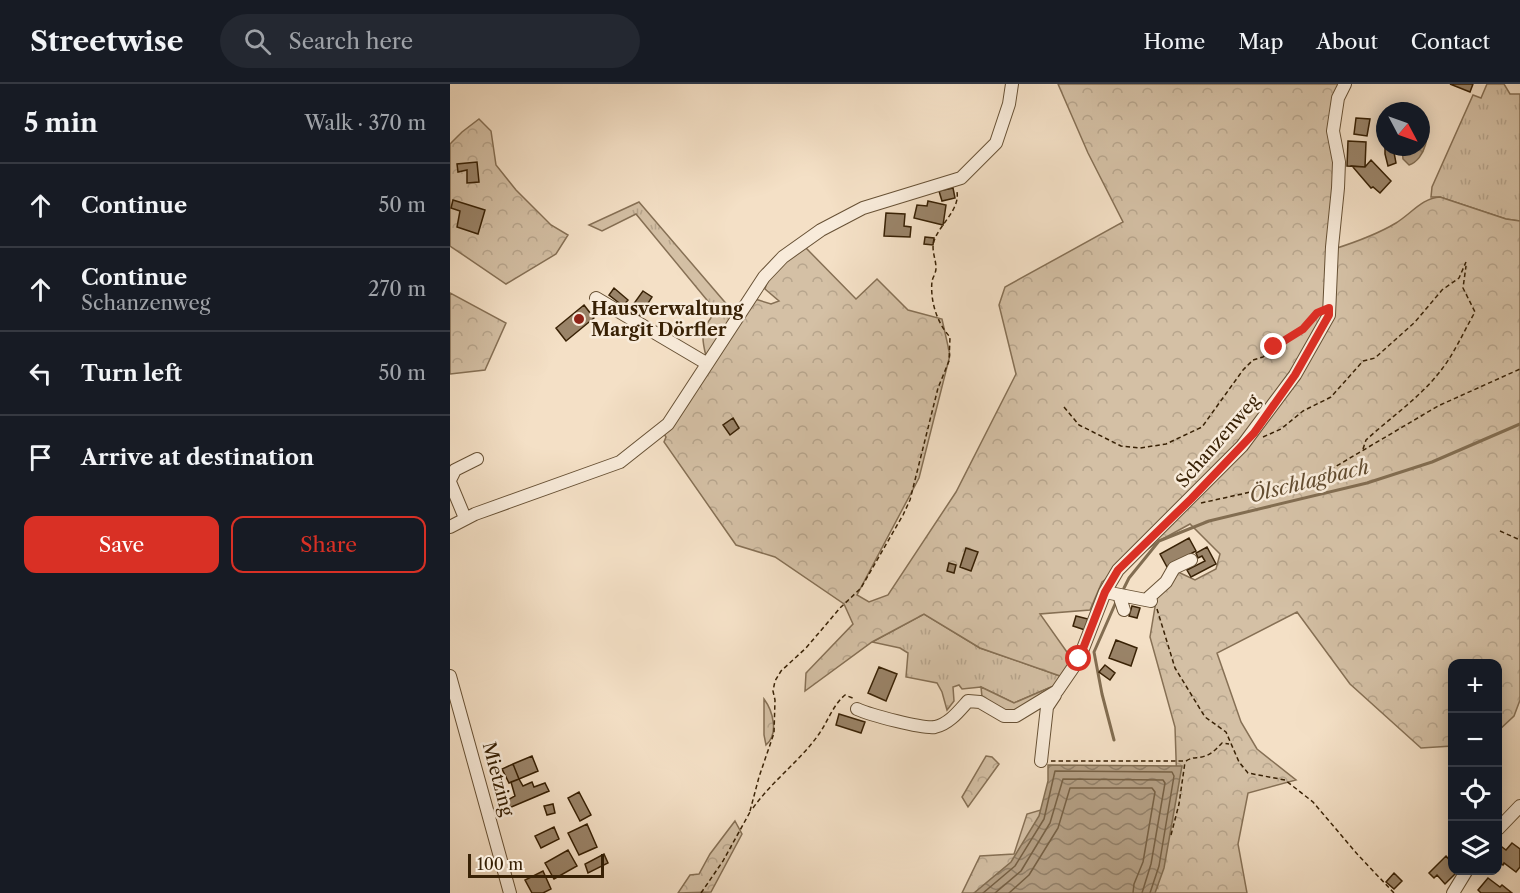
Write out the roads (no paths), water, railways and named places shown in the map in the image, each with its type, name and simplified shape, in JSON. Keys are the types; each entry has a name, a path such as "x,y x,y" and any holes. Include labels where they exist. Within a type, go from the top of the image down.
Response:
{"street":[{"path":"450,527 465,519 620,462 668,424 764,277 783,257 821,230 863,207 961,178 996,143 1010,104 1012,84"},
{"name":"Schanzenweg","path":"1057,691 1079,659 1105,592 1118,570 1254,433 1295,375 1329,315 1339,162 1333,131 1338,98 1345,84"},
{"path":"596,298 706,363"},
{"path":"465,519 450,481 455,470 477,459"},
{"path":"1105,592 1151,601 1174,568 1191,560"},
{"path":"1119,595 1124,610"},
{"name":"Mietzing","path":"450,676 510,893"},
{"path":"857,709 874,716 935,727 952,718 968,701 980,702 1004,716 1016,716 1057,691"},
{"path":"1041,761 1047,707 1057,691"},
{"path":"1502,824 1520,806"},
{"path":"1453,893 1464,875"}],"water":[{"path":"1403,156 1420,156 1409,165"},
{"path":"1048,765 1182,766 1164,868 1155,893 974,893 1011,862 1039,816 1048,781"}],"waterway":[{"name":"Ölschlagbach","path":"1124,588 1129,578 1159,541 1209,521 1367,483 1432,462 1520,424"},
{"name":"Ölschlagbach","path":"1114,740 1094,652 1116,602"}],"place":[{"name":"Hausverwaltung Margit Dörfler","path":"579,319"}]}
